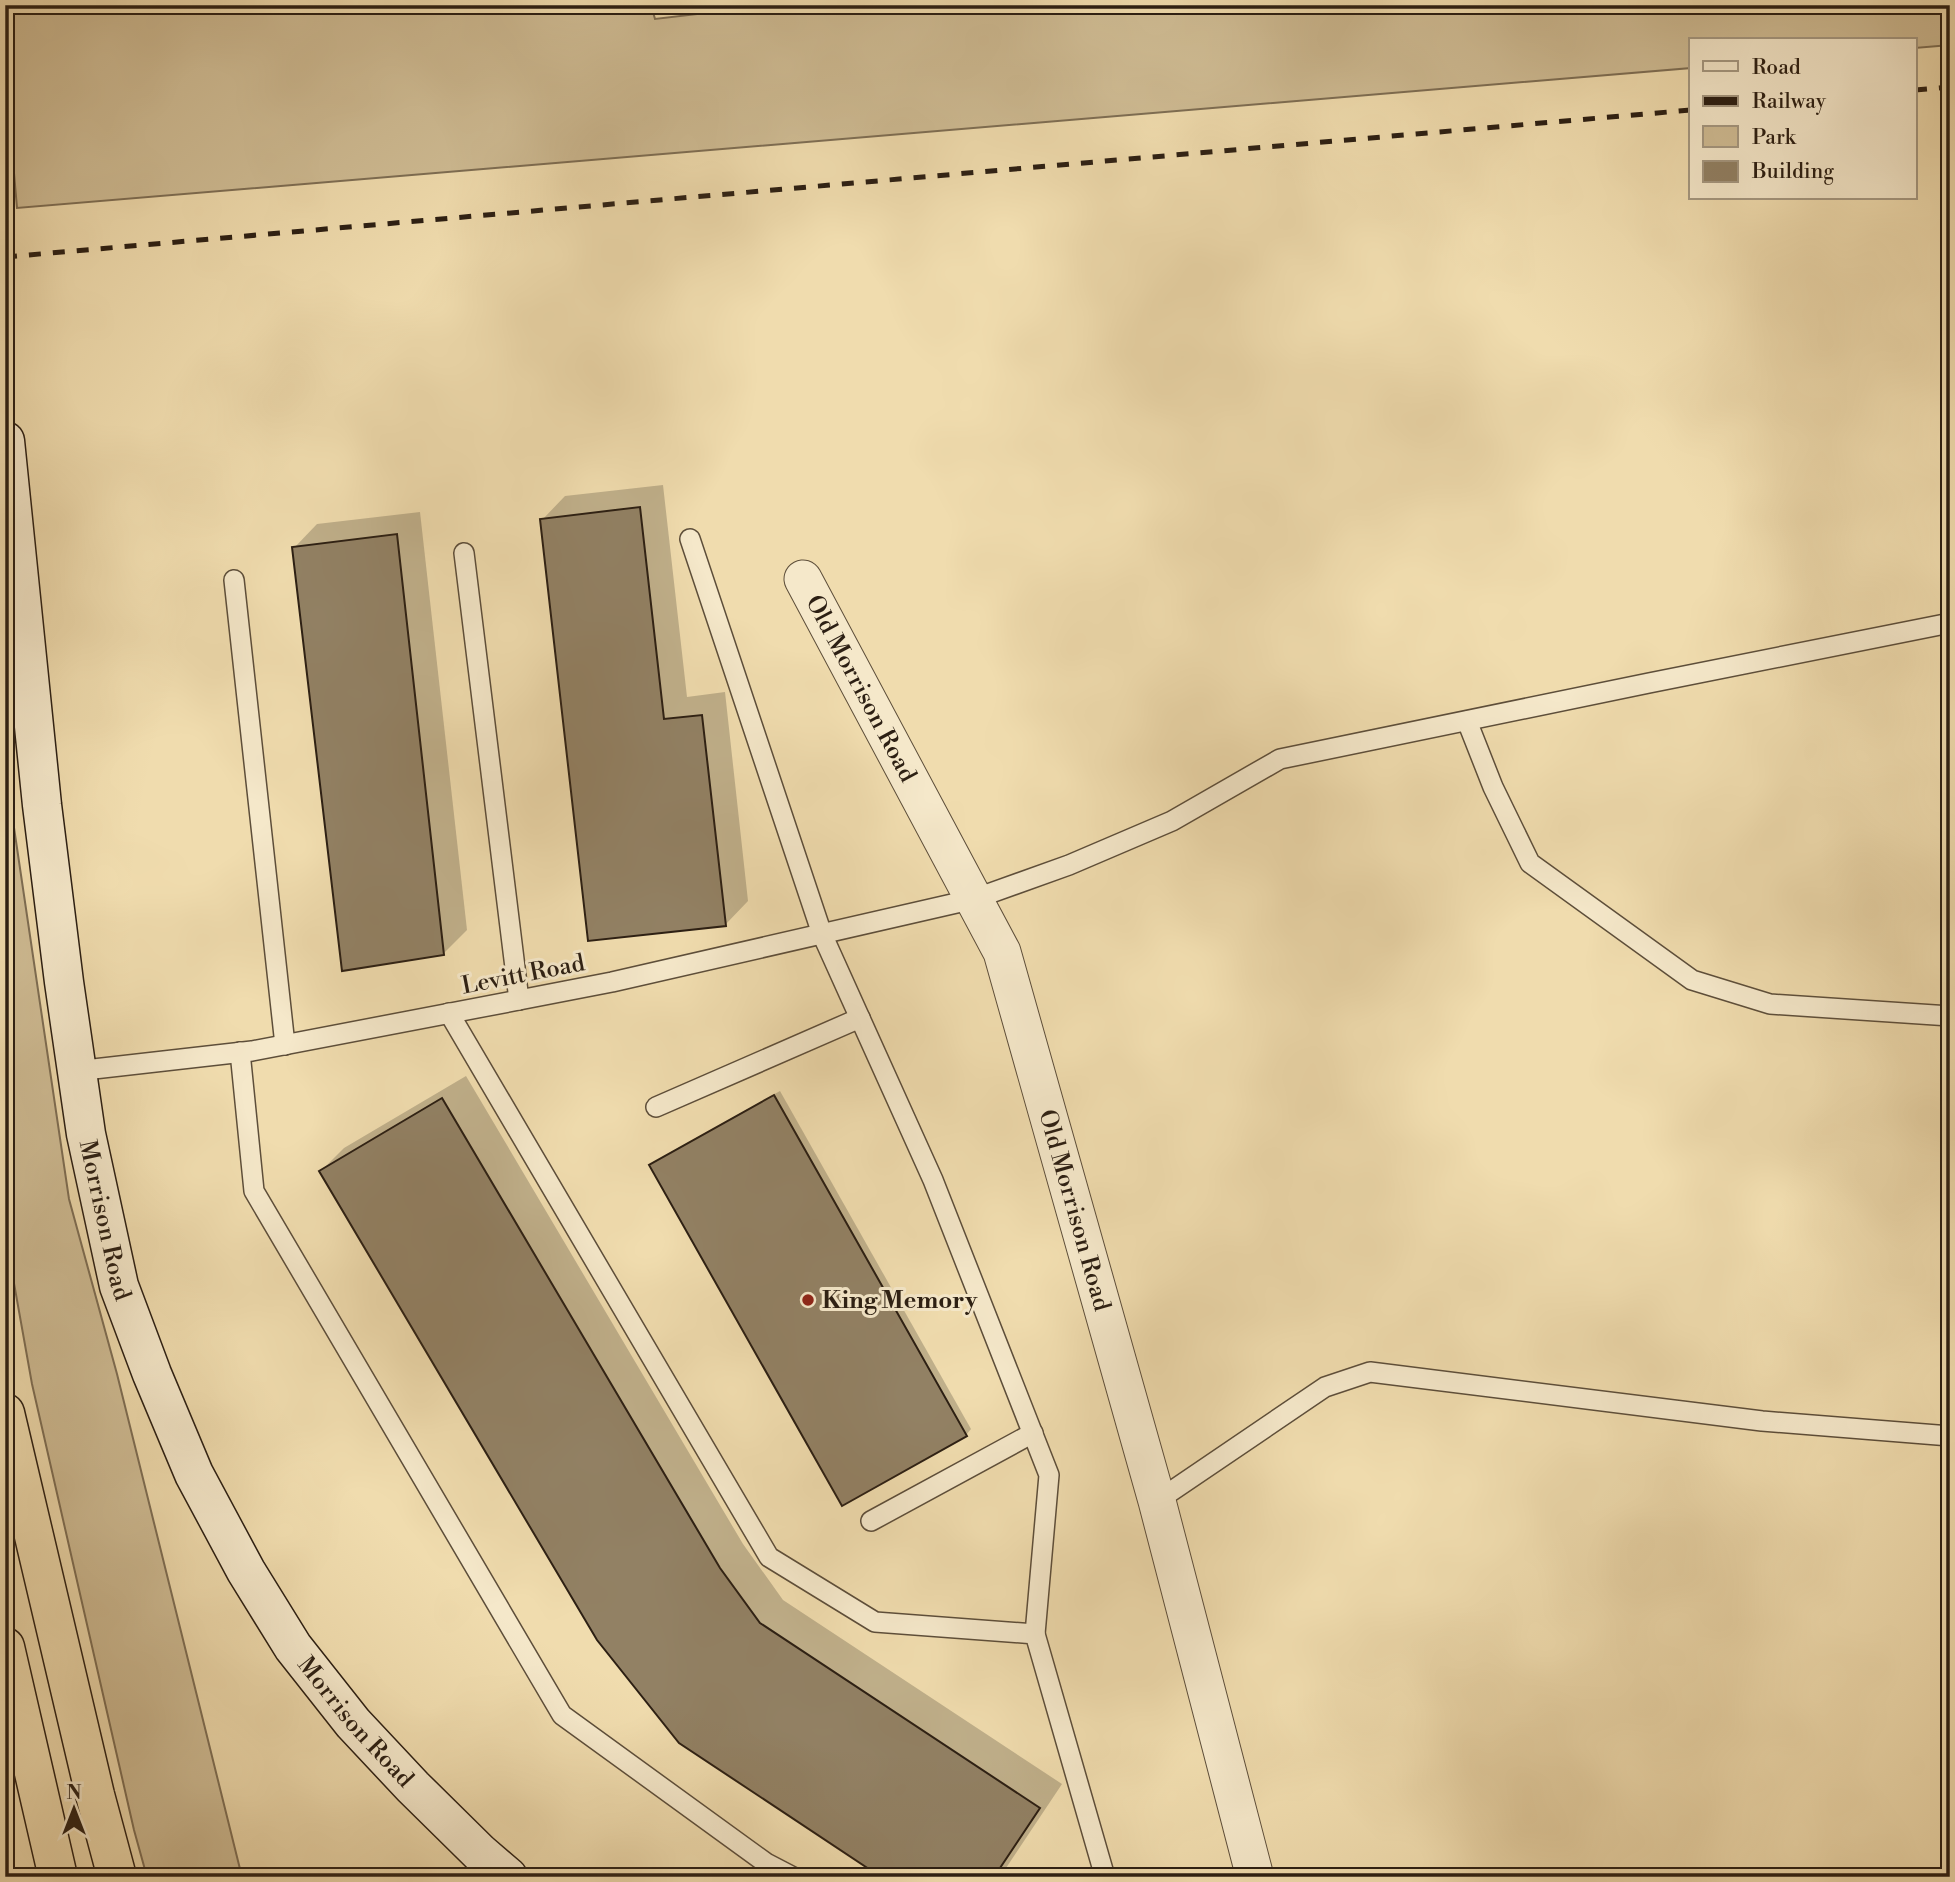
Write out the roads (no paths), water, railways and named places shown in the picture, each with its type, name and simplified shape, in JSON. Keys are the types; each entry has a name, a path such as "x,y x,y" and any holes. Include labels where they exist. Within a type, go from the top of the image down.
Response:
{"highway":[{"path":"5,1413 95,1795 117,1877"},
{"path":"5,1647 58,1877"}],"street":[{"name":"Morrison Road","path":"5,441 42,805 76,1071 86,1134 119,1286 152,1374 200,1486 246,1571 293,1647 353,1723 412,1787 508,1877"},
{"name":"Old Morrison Road","path":"803,579 1002,952 1157,1502 1255,1877"}],"lane":[{"path":"690,539 822,934 933,1180 1049,1475 1035,1634 1105,1877"},
{"path":"464,553 519,1000"},
{"path":"234,580 285,1045"},
{"name":"Levitt Road","path":"76,1071 285,1045 612,982 974,899 1069,865 1172,821 1280,760 1950,624"},
{"path":"1468,721 1493,787 1530,863 1692,980 1770,1004 1950,1016"},
{"path":"449,1013 769,1557 875,1622 1035,1634"},
{"path":"656,1107 860,1018"},
{"path":"240,1052 254,1191 562,1715 766,1863 793,1877"},
{"path":"1157,1502 1325,1387 1370,1372 1762,1421 1950,1436"},
{"path":"871,1521 1033,1433"}],"railway":[{"path":"1916,90 1950,87"},
{"path":"5,257 1689,110"}],"place":[{"name":"King Memory","path":"808,1300"}]}
